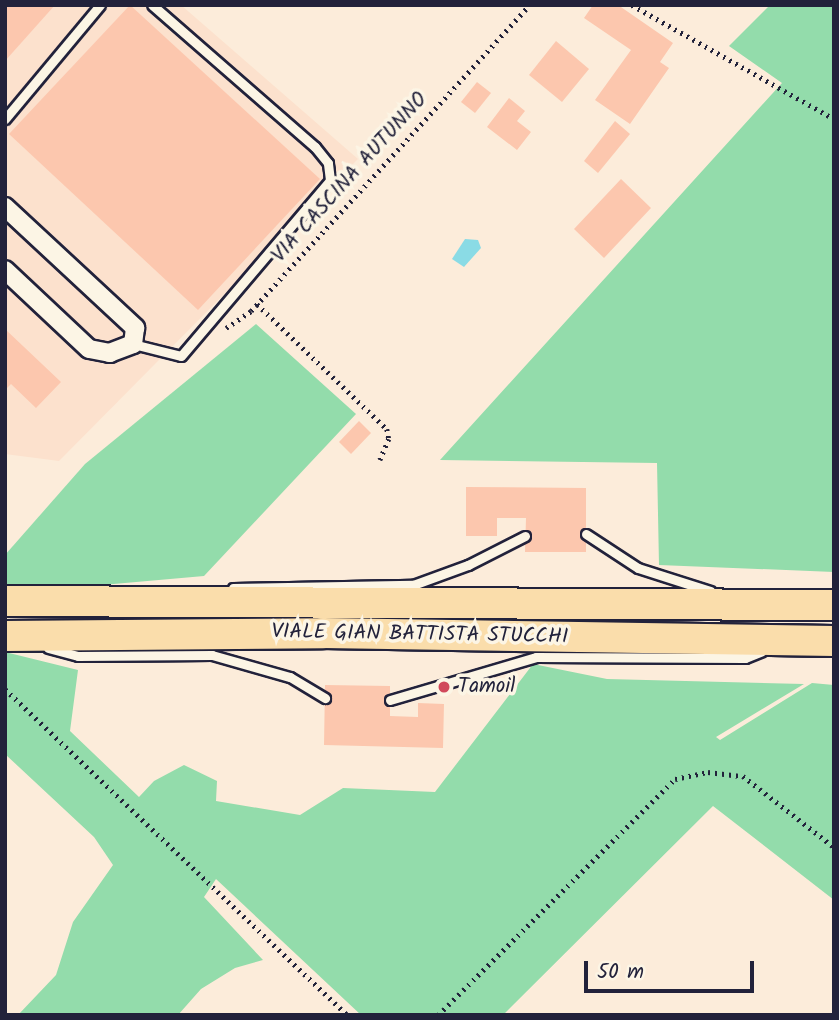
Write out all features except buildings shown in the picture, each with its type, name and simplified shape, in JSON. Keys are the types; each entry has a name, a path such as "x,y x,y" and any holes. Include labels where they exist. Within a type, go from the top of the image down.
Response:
{"highway":[{"name":"VIALE GIAN BATTISTA STUCCHI","path":"5,601 834,605"},
{"name":"VIALE GIAN BATTISTA STUCCHI","path":"5,636 323,633 834,641"}],"street":[{"path":"5,207 135,328 133,344 110,353 89,349 5,270"}],"lane":[{"path":"5,119 100,5"},
{"path":"133,344 181,356 330,180 328,163 315,147 152,5"},
{"path":"586,534 638,568 701,590 727,591"},
{"path":"139,601 248,586 413,585 468,565 526,536"},
{"path":"807,593 834,593"},
{"path":"5,636 78,656 212,655 290,677 325,698"},
{"path":"390,699 536,657 745,658 789,640"}],"path":[{"name":"VIA CASCINA AUTUNNO","path":"217,334 257,304 529,5"},
{"path":"632,5 834,118"},
{"path":"257,304 374,412 389,439 380,460"},
{"path":"5,689 346,1015"},
{"path":"438,1015 675,779 708,772 744,776 834,846"}],"shaded area":[{"path":"5,5 181,5 358,159 59,461 5,454"}],"green space":[{"path":"770,5 834,5 834,572 659,565 657,463 440,460 782,83 729,46"},
{"path":"256,324 356,414 204,576 57,589 5,588 5,555 85,464"},
{"path":"5,652 78,670 70,731 139,797 154,781 184,765 217,781 216,801 300,815 343,788 435,792 533,664 607,679 804,684 716,737 720,740 812,683 834,685 834,900 713,806 503,1015 361,1015 216,879 204,897 263,960 235,968 201,989 178,1015 18,1015 56,975 73,922 113,865 94,837 5,754"}],"water":[{"path":"465,239 478,240 481,248 464,267 452,259"}],"place":[{"name":"Tamoil","path":"444,687"}]}
